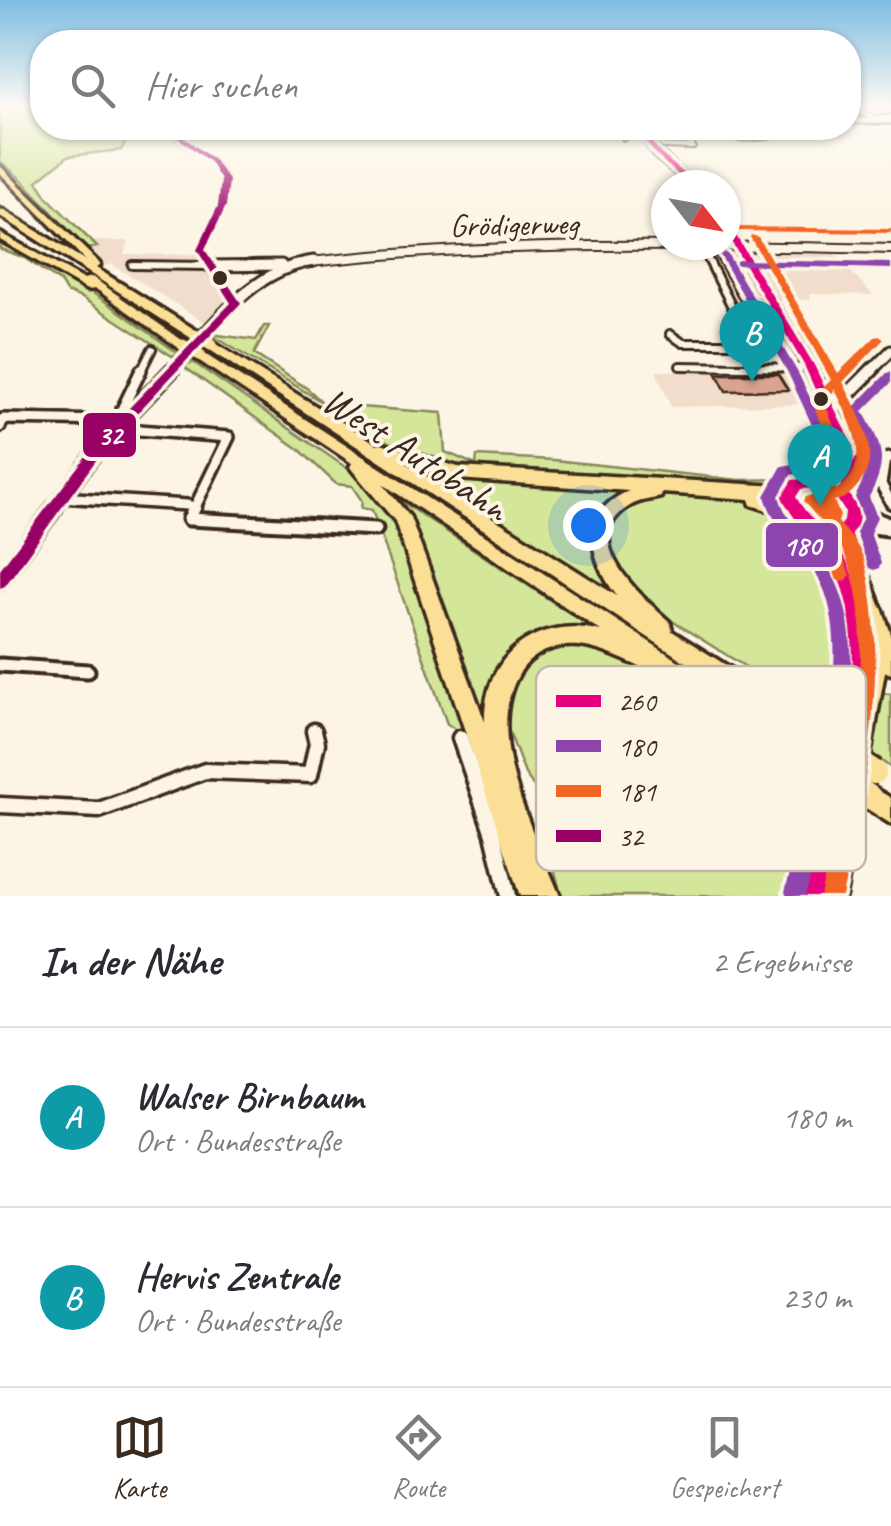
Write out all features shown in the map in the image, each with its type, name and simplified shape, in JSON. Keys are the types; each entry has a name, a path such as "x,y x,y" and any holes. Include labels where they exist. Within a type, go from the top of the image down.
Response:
{"highway":[{"path":"0,168 112,290"},
{"name":"West Autobahn","path":"0,212 112,290"},
{"name":"West Autobahn","path":"0,221 690,666"},
{"path":"0,236 112,290"},
{"path":"348,444 458,472 754,494 790,492"},
{"path":"348,444 402,517 533,896"},
{"path":"683,662 606,562 601,536 611,510 636,495 668,491 760,500 802,518"},
{"path":"874,615 891,664"},
{"path":"536,869 496,745 495,706 508,670 534,645 571,636 683,662"},
{"name":"West Autobahn","path":"683,662 688,666"},
{"name":"West Autobahn","path":"866,796 891,812"},
{"path":"537,871 546,896"}],"main road":[{"path":"653,148 677,170"},
{"path":"741,249 812,371 846,442 848,455 834,478 821,485 801,483 790,492 802,518 827,544 844,574 857,613 859,666"},
{"path":"812,371 842,401 861,458 846,514"},
{"path":"821,485 846,514 874,615 877,666 866,734"},
{"path":"802,518 846,514"},
{"path":"813,896 819,871"},
{"path":"833,896 838,871"}],"street":[{"path":"193,148 212,161 226,180 222,206 202,246 210,266 236,303"},
{"name":"Grödigerweg","path":"741,246 891,249"},
{"name":"Grödigerweg","path":"210,266 290,264 420,251 651,247"},
{"path":"670,334 683,343 750,343 708,260"},
{"name":"Grödigerweg","path":"0,581 114,425 264,277 290,264"},
{"path":"132,265 210,266"},
{"path":"114,425 152,349"},
{"path":"842,401 891,351"},
{"path":"680,366 739,364 749,368 812,371"},
{"path":"0,426 3,419 230,437 189,518 376,528"},
{"path":"891,458 885,459 880,484 891,503"},
{"path":"60,497 194,507"},
{"path":"846,514 891,528"},
{"path":"846,514 891,528"},
{"path":"0,665 88,670"},
{"path":"0,805 99,810 206,771 310,775 317,743 314,731"},
{"path":"460,738 493,834 508,896"}],"shaded area":[{"path":"91,241 129,241 124,254 202,255 233,298 211,326 111,264 106,266 86,249 96,247"},
{"path":"828,247 873,295 809,294 811,300 767,299 783,326 734,322 700,260 741,260 741,248"},
{"path":"802,368 820,404 671,407 656,371"}],"green space":[{"path":"0,148 122,148 68,156 37,181 48,198 97,247 86,249 0,161"},
{"path":"0,243 64,274 178,353 172,356 82,298 66,292 60,282 23,257 0,249"},
{"path":"264,326 269,326 254,354 322,402 210,334 256,340"},
{"path":"193,362 364,480 395,520 525,896 515,896 463,734 447,724 372,510 361,508 362,501 352,486 336,484 299,449 183,366"},
{"path":"346,406 442,413 445,452 476,465 477,456 554,460 739,480 792,479 783,488 443,463 423,459 346,420"},
{"path":"417,468 640,488 602,515 621,597"},
{"path":"816,488 840,500 846,520 842,524 820,524 800,509 798,492"},
{"path":"389,493 601,634 526,644 490,740"},
{"path":"664,495 760,503 790,516 807,529 821,545 841,585 851,628 852,666 744,666 642,598 609,561 609,528 613,518 629,504"},
{"path":"591,644 638,666 536,666 536,792 500,708 523,664 531,656 554,647"},
{"path":"879,693 891,694 891,768 868,751"},
{"path":"555,871 810,871 801,896 561,896"}],"building":[{"path":"717,260 730,261 741,285 739,293 754,294 762,322 747,322 741,309 745,310"},
{"path":"717,374 778,374 788,390 726,391"}],"transit line":[{"name":"32","path":"194,148 212,161 225,180 222,206 201,250 236,303"},
{"name":"260","path":"653,148 677,170"},
{"name":"181","path":"741,229 891,231"},
{"name":"181","path":"754,237 839,384 862,443 864,462 852,483 842,494 810,501 853,551 867,598 871,640 866,718"},
{"name":"260","path":"741,251 809,365 847,447 847,461 830,482 797,484 789,497 799,515 831,549 844,573 858,620 860,666"},
{"name":"180","path":"727,260 793,373 830,451 821,465 787,470 772,496 782,521 829,583 841,633 842,666"},
{"name":"180","path":"739,263 891,266"},
{"name":"32","path":"0,581 103,442 236,303"},
{"name":"181","path":"842,575 826,534 833,516 825,496 842,460 819,404 824,394 879,339"},
{"name":"180","path":"874,563 863,533 870,517 862,497 874,472 876,453 857,410 891,376"},
{"name":"260","path":"857,567 843,531 851,524 852,511 842,496 861,461"},
{"name":"180","path":"796,892 801,871"},
{"name":"260","path":"813,896 819,871"},
{"name":"181","path":"831,896 837,871"}],"place":[{"name":"Hervis Zentrale","path":"752,382"},
{"name":"Walser Birnbaum","path":"820,506"}]}
